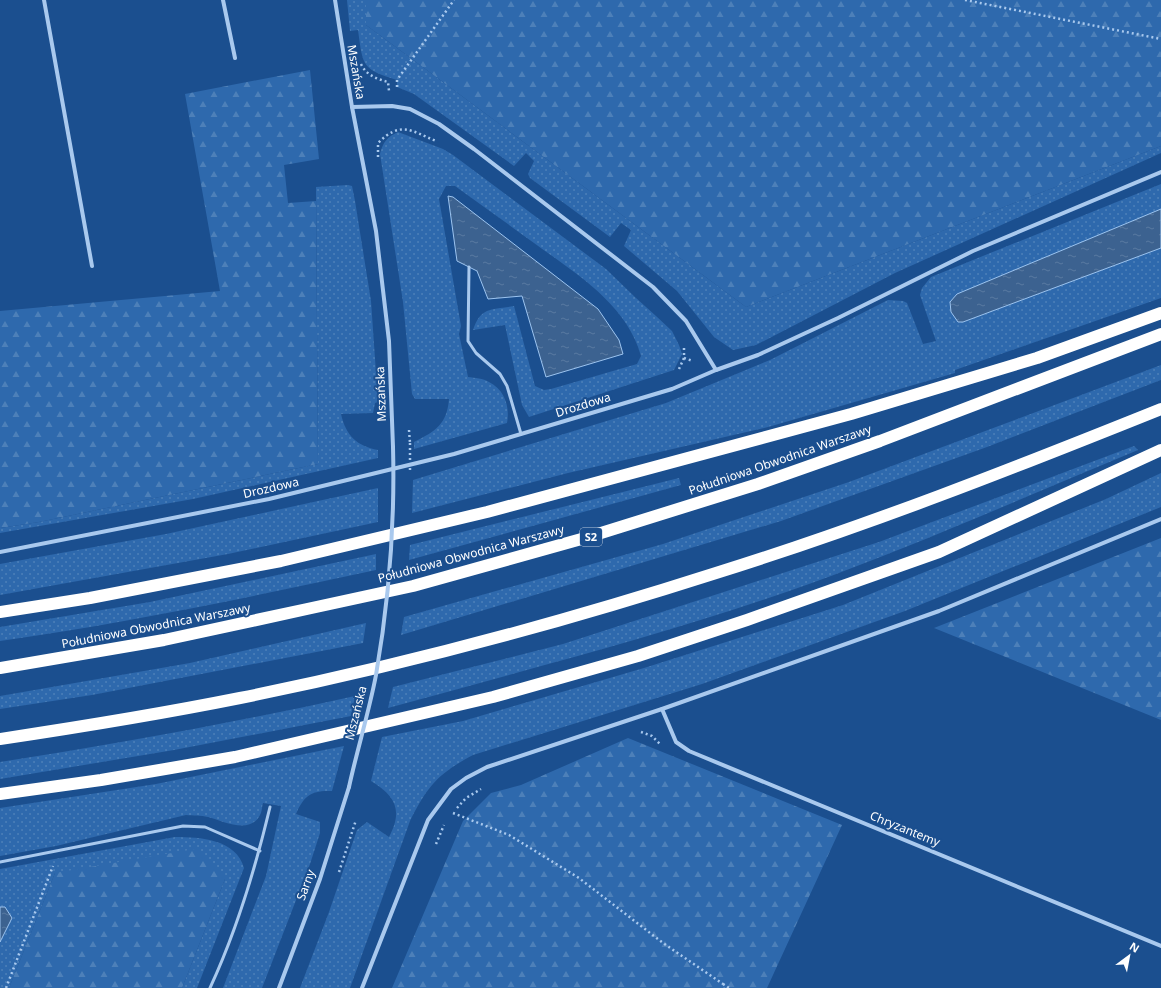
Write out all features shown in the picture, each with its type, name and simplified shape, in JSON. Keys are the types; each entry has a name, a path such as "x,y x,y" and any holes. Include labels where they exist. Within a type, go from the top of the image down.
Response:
{"highway":[{"path":"0,612 90,598 281,561 487,512 859,412 1038,358 1161,313"},
{"name":"Południowa Obwodnica Warszawy","path":"0,668 164,640 308,610 413,586 585,538 758,484 880,442 1161,334"},
{"path":"0,739 242,698 422,656 584,613 718,573 881,517 1161,409"},
{"path":"0,794 101,780 235,757 493,696 638,656 747,620 939,552 1161,450"}],"street":[{"path":"44,0 92,266"},
{"path":"223,0 235,58"},
{"name":"Mszańska","path":"334,0 352,107 376,232 389,341 395,491 386,605 376,676 349,787"},
{"path":"352,107 392,106 410,109 439,124 474,149 653,287 686,321 716,370"},
{"name":"Drozdowa","path":"0,552 269,499 454,454 672,389 716,370 758,355 838,318 973,250 1161,172"},
{"path":"362,988 428,820 451,789 466,778 487,767 662,709 939,611 1161,519"},
{"path":"662,709 676,742"},
{"name":"Chryzantemy","path":"676,742 689,751 1161,946"},
{"name":"Sarny","path":"278,988 320,879 349,787"}],"lane":[{"path":"469,267 468,340 476,353 500,374 507,386 521,434"},
{"path":"210,988 230,945 260,851 270,807"},
{"path":"0,862 183,826 205,827 260,851"}],"path":[{"path":"397,87 397,80 454,0"},
{"path":"965,0 1161,40"},
{"path":"379,165 378,143 387,134 397,129 407,130 443,144"},
{"path":"675,372 680,368 684,358 682,343"},
{"path":"409,428 410,443"},
{"path":"409,455 416,454"},
{"path":"637,732 643,732 652,736 665,749 676,742"},
{"path":"449,819 466,798 485,786"},
{"path":"453,813 509,835 579,878 663,943 729,988"},
{"path":"435,846 445,824"},
{"path":"6,988 58,851"},
{"path":"723,984 724,988"}],"green space":[{"path":"347,0 366,0 366,25 746,307 1161,146 1161,153 895,273 756,345 733,350 714,337 677,291 624,246 631,230 621,223 610,237 530,178 528,174 534,161 526,153 514,166 414,94 397,87 397,80 377,73 366,65 361,52 358,30 350,31"},
{"path":"366,0 1161,0 1161,146 746,307 366,25"},
{"path":"310,70 319,159 284,165 288,203 316,201 318,464 39,522 0,528 0,311 220,291 185,94"},
{"path":"398,132 443,149 453,155 606,269 672,331 682,354 674,370 529,417 522,405 505,325 473,330 476,322 488,310 514,306 535,386 544,390 637,364 641,356 634,337 624,321 612,305 598,291 566,266 455,186 446,186 439,199 461,326 459,334 468,377 479,378 487,381 494,385 503,394 507,405 508,417 507,423 414,449 414,442 434,430 443,421 448,408 449,399 415,399 412,394 403,302 380,154 386,140"},
{"path":"1161,184 1161,209 957,294 950,302 951,312 963,322 1161,248 1161,298 955,370 955,373 768,427 568,473 412,513 413,480 666,403 770,360 888,300 903,301 907,303 923,344 936,341 920,295 922,288 931,277"},
{"path":"352,186 355,201 371,301 378,402 375,403 373,413 341,414 349,434 358,443 378,450 378,458 193,499 0,533 0,528 39,522 318,464 316,187"},
{"path":"1161,365 1161,380 987,447 781,521 401,635 404,617 663,544 849,482"},
{"path":"1134,446 1138,450 933,536 809,584 705,619 547,665 388,708 393,687 563,644 879,542"},
{"path":"1161,473 1161,507 905,611 702,684 473,755 461,762 451,768 435,782 423,798 410,821 350,988 300,988 329,912 357,830 367,822 389,837 396,819 395,805 391,798 386,792 371,781 382,737 463,721 644,668 843,605 1106,499"},
{"path":"679,478 681,485 409,560 410,545"},
{"path":"378,488 378,522 228,554 0,595 0,564 166,534"},
{"path":"1161,538 1161,720 934,628"},
{"path":"376,554 376,570 188,609 0,641 0,627 150,602"},
{"path":"366,623 363,643 92,695 0,709 0,696 190,663"},
{"path":"355,696 351,716 174,750 0,779 0,762 178,732"},
{"path":"628,738 842,825 767,988 392,988 463,821 491,793 521,785"},
{"path":"344,746 332,791 319,792 310,795 302,802 296,814 320,822 320,833 310,864 262,988 223,988 266,876 281,806 263,803 260,815 256,821 250,824 236,825 205,816 186,815 56,846 0,856 0,808 156,784"},
{"path":"175,837 206,839 225,845 240,858 244,868 197,988 182,988 225,879 55,873 9,988 0,988 0,942 12,918 5,907 0,907 0,869"},
{"path":"195,849 225,879 182,988 9,988 55,873"}],"water":[{"path":"448,196 453,197 598,309 619,340 623,354 546,377 522,296 488,299 477,271 457,261"},
{"path":"1161,209 1161,248 963,322 958,322 951,312 950,302 957,294"},
{"path":"0,907 5,907 12,918 0,942"}]}
